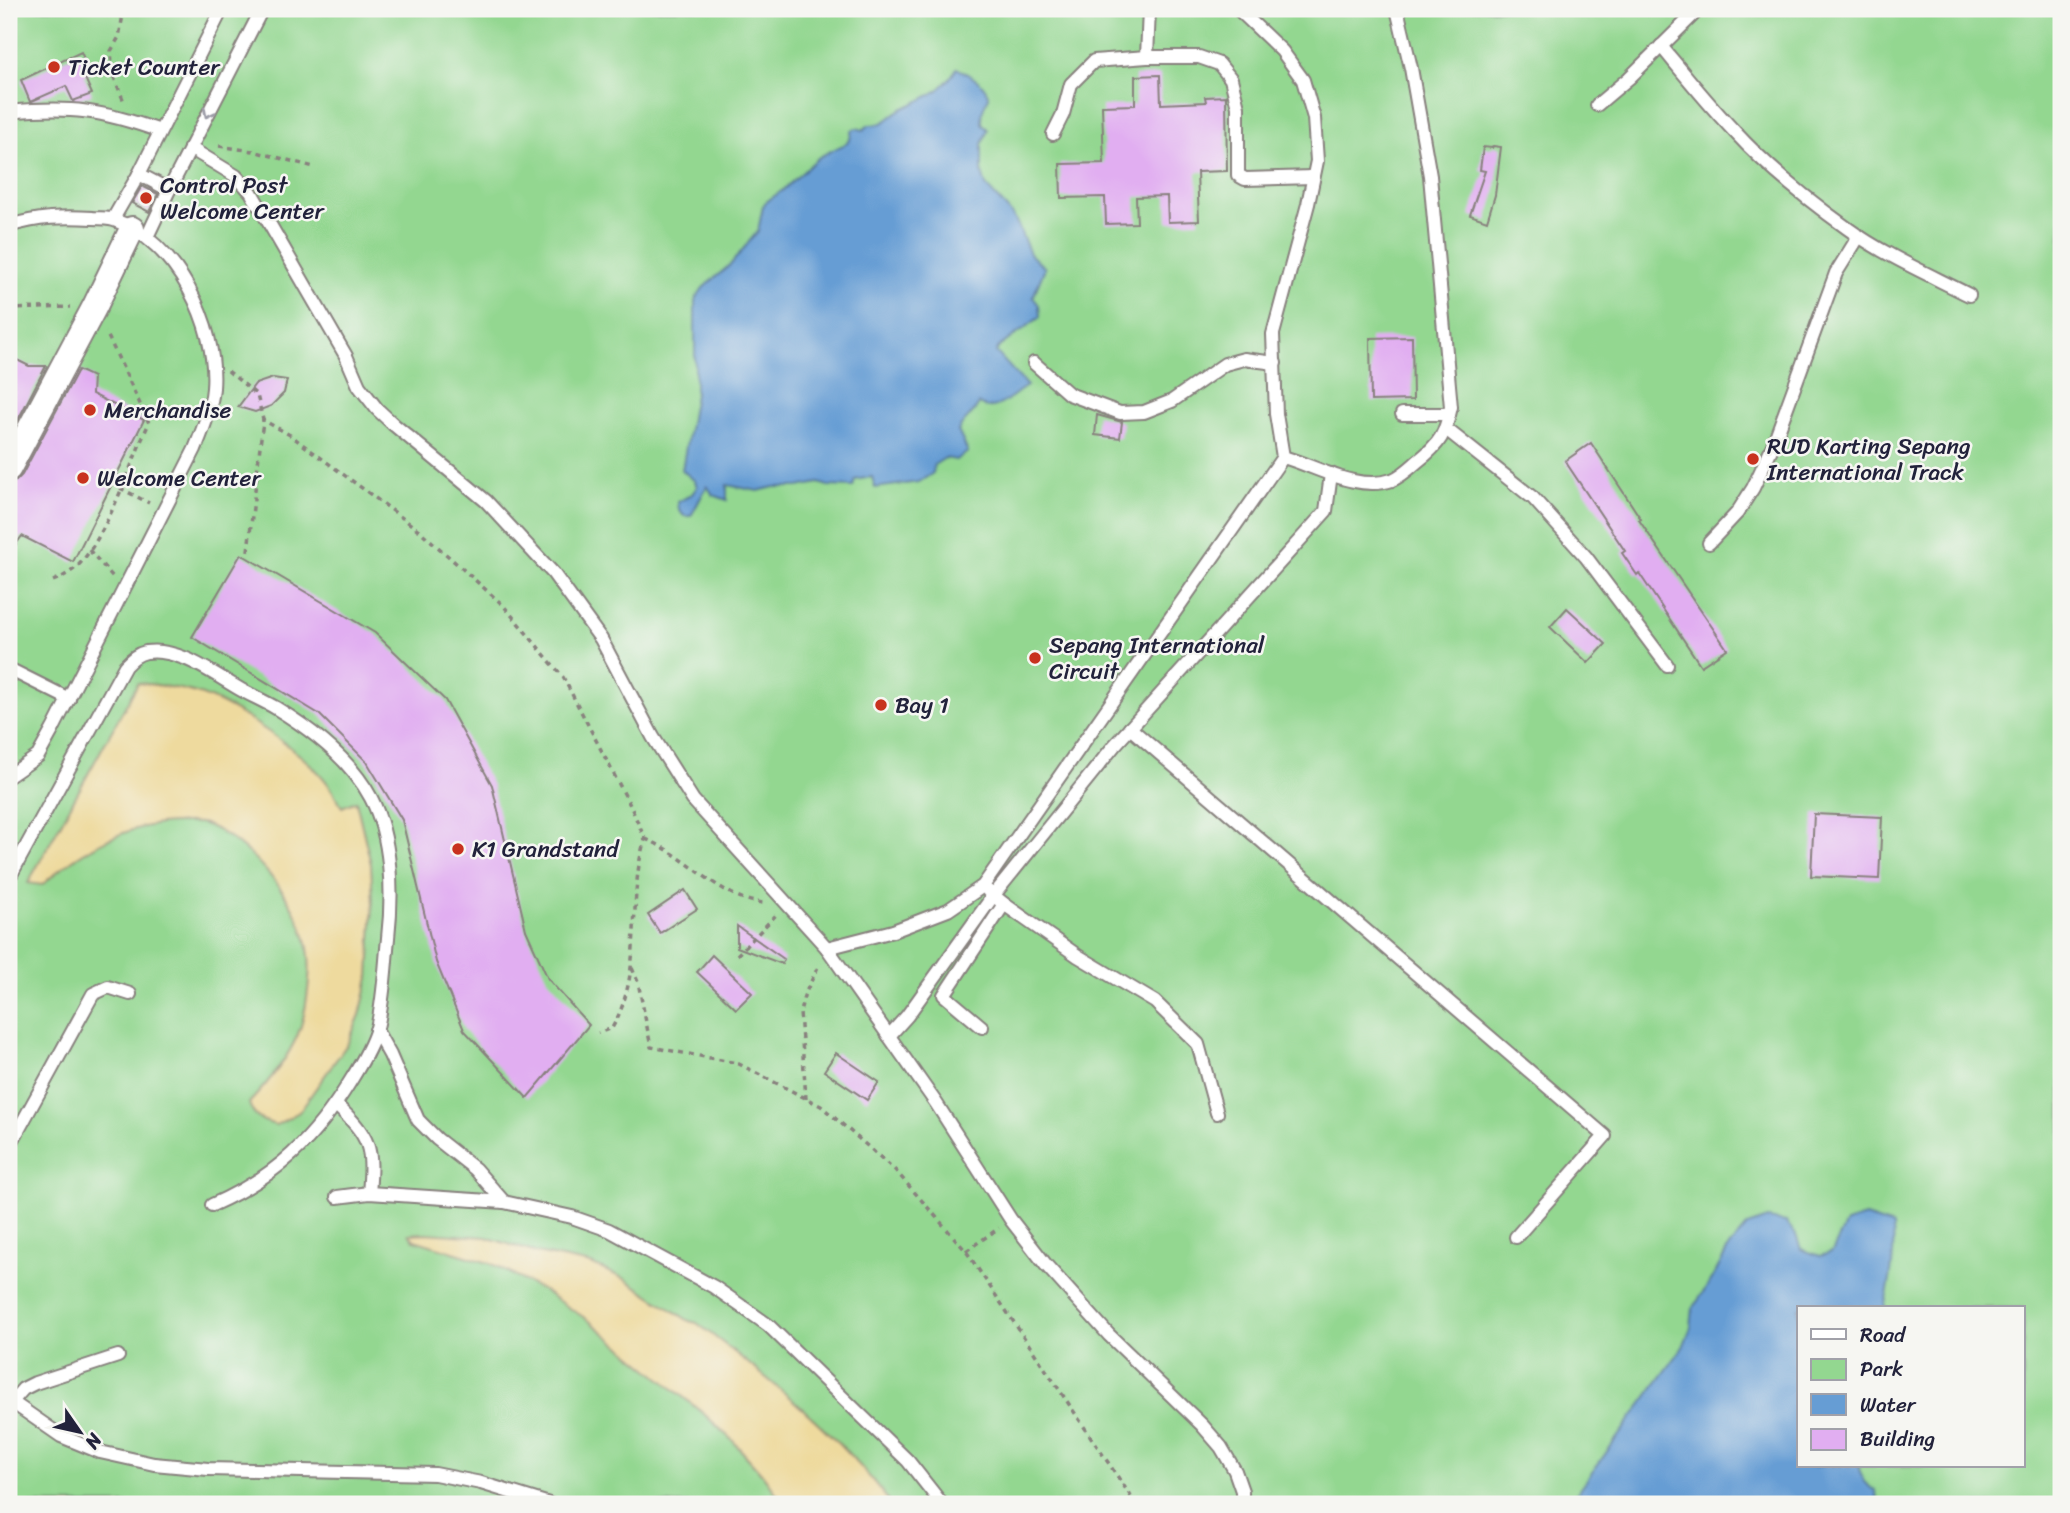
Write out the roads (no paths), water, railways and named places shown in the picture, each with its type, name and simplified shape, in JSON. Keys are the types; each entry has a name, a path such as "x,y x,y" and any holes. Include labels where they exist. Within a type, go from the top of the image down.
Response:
{"street":[{"path":"9,468 95,306 130,228"}],"lane":[{"path":"130,228 139,174 222,9"},
{"path":"130,228 169,190 262,9"},
{"path":"1147,57 1149,9"},
{"path":"828,947 893,931 948,910 983,886 1283,457 1276,414 1273,334 1317,161 1314,118 1303,80 1282,51 1238,9"},
{"path":"1283,457 1360,482 1390,481 1426,455 1446,429 1451,407 1430,176 1411,68 1397,9"},
{"path":"1597,104 1629,78 1699,9"},
{"path":"1661,46 1735,133 1758,155 1859,236 1969,295"},
{"path":"1053,134 1063,114 1071,83 1094,61 1199,57 1219,64 1231,79 1238,107 1238,175 1245,178 1313,177"},
{"path":"9,112 51,108 84,110 160,131"},
{"path":"190,148 236,176 251,192 346,356 359,386 377,409 486,501 553,573 601,639 653,737 693,800 828,947 936,1103 1011,1220 1046,1265 1109,1335 1202,1425 1221,1447 1235,1471 1242,1491 1242,1504"},
{"path":"139,174 169,190"},
{"path":"9,226 33,219 60,216 130,228 168,257 193,297 206,327 213,386 209,413 194,449 69,699 38,756 9,776"},
{"path":"1709,543 1737,513 1754,488 1773,445 1836,273 1859,236"},
{"path":"1034,363 1069,394 1120,413 1144,412 1172,401 1225,363 1244,359 1275,363"},
{"path":"1402,414 1449,414"},
{"path":"1446,429 1533,498 1586,557 1667,665"},
{"path":"889,1036 1130,729 1326,512 1331,474"},
{"path":"9,878 125,666 135,656 147,652 175,655 275,708 331,749 355,774 372,799 387,849 391,888 382,999 376,1030 363,1061 337,1105 295,1154 275,1170 212,1205"},
{"path":"9,669 69,699"},
{"path":"1130,729 1605,1136 1516,1237"},
{"path":"983,886 998,900 1078,956 1155,1002 1198,1044 1217,1113"},
{"path":"982,1027 944,995 998,900"},
{"path":"9,1147 93,994 108,987 130,994"},
{"path":"376,1030 390,1055 418,1120 475,1169 504,1202"},
{"path":"337,1105 350,1117 368,1142 372,1157 369,1194"},
{"path":"337,1198 369,1194 504,1202 572,1217 609,1230 713,1287 768,1325 908,1461 942,1504"},
{"path":"713,1287 752,1325"},
{"path":"118,1356 36,1383 23,1389 9,1402 61,1436 100,1452 154,1464 208,1469 435,1474 481,1483 548,1504"}],"water":[{"path":"957,68 980,83 989,97 982,119 988,130 982,144 982,172 986,186 1009,211 1030,254 1045,268 1033,297 1039,305 1040,317 996,352 1027,386 998,406 986,407 979,404 958,431 968,452 956,460 945,458 934,465 933,473 919,482 875,488 872,477 855,480 853,487 819,483 758,491 727,485 727,500 713,495 707,486 691,516 684,516 679,510 678,502 692,494 697,487 695,481 682,470 695,394 695,300 703,288 731,264 758,231 766,202 819,157 845,144 850,139 852,130 863,130 869,125 880,123 928,97 945,83"},
{"path":"1865,1217 1893,1226 1889,1288 1884,1306 1797,1306 1797,1468 1859,1468 1864,1482 1876,1492 1877,1504 1569,1504 1683,1347 1691,1327 1693,1308 1729,1247 1747,1226 1768,1219 1786,1222 1796,1235 1801,1249 1820,1256 1832,1252 1846,1223"}],"place":[{"name":"Ticket Counter","path":"54,67"},
{"name":"Control Post Welcome Center","path":"146,198"},
{"name":"Merchandise","path":"90,410"},
{"name":"RUD Karting Sepang International Track","path":"1753,459"},
{"name":"Welcome Center","path":"83,478"},
{"name":"Sepang International Circuit","path":"1035,658"},
{"name":"Bay 1","path":"881,705"},
{"name":"K1 Grandstand","path":"458,849"}]}
